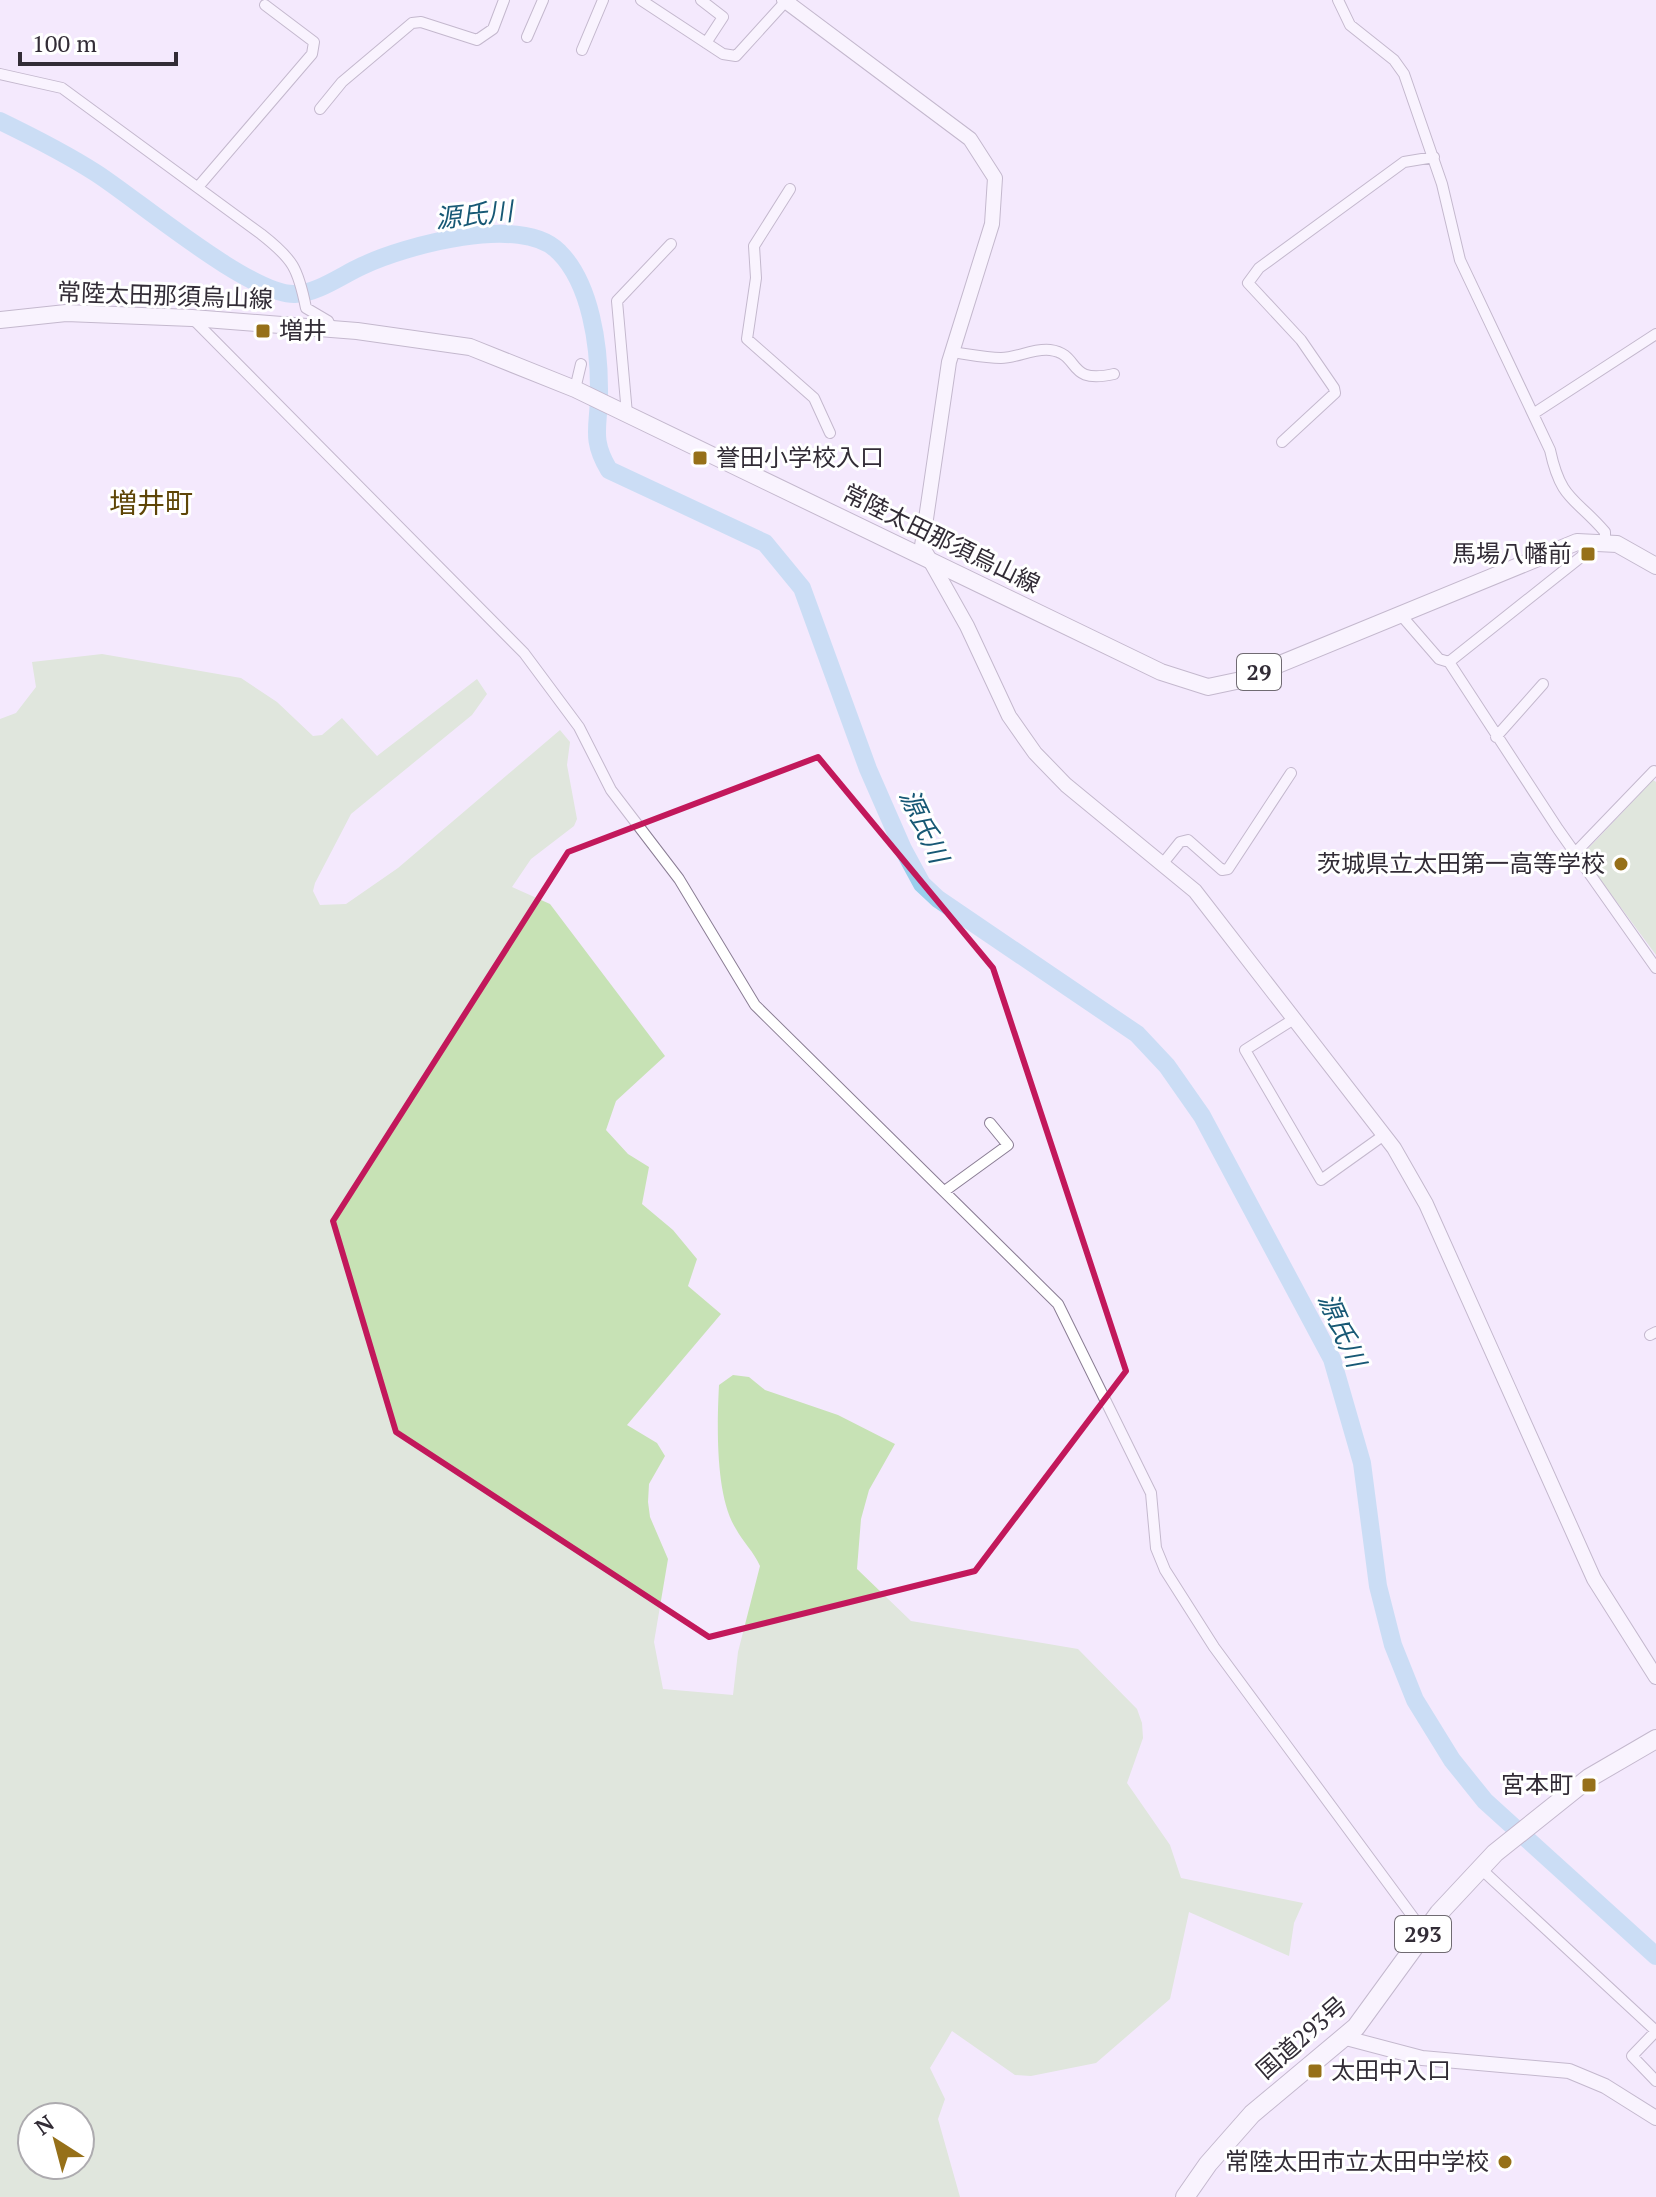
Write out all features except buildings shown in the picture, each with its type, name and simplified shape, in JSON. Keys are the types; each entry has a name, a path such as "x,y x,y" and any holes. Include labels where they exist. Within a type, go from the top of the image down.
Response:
{"highway":[{"name":"国道293号","path":"1185,2197 1208,2164 1252,2114 1346,2038 1424,1932 1510,1839 1589,1778 1654,1744"}],"main road":[{"name":"常陸太田那須烏山線","path":"0,320 66,313 192,318 332,329 458,344 580,392 1161,672 1208,687 1241,680 1550,551 1601,540"},
{"path":"1601,540 1626,547 1656,566"}],"street":[{"path":"320,109 342,82 412,23 421,22 477,40 493,29 504,0"},
{"path":"527,37 543,0"},
{"path":"582,50 603,0"},
{"path":"641,0 723,54 736,56 785,1 970,139 995,178 992,224 951,352 922,539 927,558 967,626 1009,716 1035,753 1066,785 1164,862 1195,891 1384,1135 1426,1204 1594,1579 1656,1677"},
{"path":"701,0 723,17 706,43"},
{"path":"1338,0 1350,25 1394,60 1404,74 1434,157 1460,260 1550,450 1556,479 1566,496 1602,528 1601,540 1449,662"},
{"path":"198,187 312,54 314,42 265,5"},
{"path":"0,74 62,88 289,256 299,273 306,308 328,321 332,329"},
{"path":"1282,442 1335,393 1334,388 1301,340 1248,283 1259,268 1404,162 1434,157"},
{"path":"790,189 754,246 756,278 747,339 814,398 830,433"},
{"path":"623,413 617,301 671,244"},
{"path":"192,318 524,653 579,727 617,799 679,879 755,1005 888,1138 946,1190 1058,1304 1151,1493 1156,1548 1165,1570 1214,1647 1424,1932"},
{"path":"1533,414 1656,334"},
{"path":"951,352 1001,358 1052,350 1061,354 1084,376 1092,379 1114,374"},
{"path":"580,392 581,364"},
{"path":"1400,614 1439,659 1449,662 1496,737 1656,968"},
{"path":"1496,737 1543,684"},
{"path":"1575,853 1654,771"},
{"path":"1164,862 1180,842 1188,840 1222,870 1228,869 1291,773"},
{"path":"1294,1019 1245,1050 1321,1180 1384,1135"},
{"path":"946,1190 1008,1145 990,1123"},
{"path":"1480,1868 1656,2031 1632,2056 1656,2081"},
{"path":"1346,2038 1422,2058 1569,2071 1605,2086 1656,2118"}],"highlighted area":[{"path":"818,757 993,968 1126,1371 975,1571 709,1637 396,1432 333,1221 568,852"}],"green space":[{"path":"102,654 241,678 277,702 313,736 322,735 342,718 377,756 477,679 487,694 472,715 351,814 315,883 313,891 320,905 346,904 398,868 560,730 570,742 567,765 577,819 574,826 531,859 512,887 550,904 665,1056 616,1101 606,1130 628,1154 649,1167 642,1204 673,1230 697,1259 688,1286 721,1314 627,1425 657,1443 665,1456 649,1484 648,1502 650,1517 668,1559 654,1642 663,1689 733,1695 738,1652 760,1566 736,1529 724,1498 719,1459 719,1385 733,1375 749,1377 765,1390 838,1415 895,1444 869,1490 861,1519 857,1569 911,1621 1078,1649 1137,1709 1143,1738 1127,1783 1170,1845 1181,1878 1303,1903 1294,1923 1289,1956 1189,1912 1170,1999 1096,2063 1031,2076 1015,2075 952,2031 930,2068 945,2099 938,2119 960,2197 0,2197 0,719 16,713 36,687 32,662"},
{"name":"茨城県立太田第一高等学校","path":"1653,780 1656,782 1656,955 1582,855"}],"waterway":[{"name":"源氏川","path":"0,121 84,166 224,264 276,290 304,293 381,258 433,242 462,237 519,235 542,241 559,252 579,281 591,316 599,372 597,439 609,470 765,543 802,588 868,769 922,884 938,899 1137,1034 1167,1066 1202,1116 1332,1359 1362,1463 1378,1586 1393,1645 1415,1700 1452,1760 1485,1801 1656,1956"}],"place":[{"name":"増井","path":"263,331"},
{"name":"誉田小学校入口","path":"700,458"},
{"name":"馬場八幡前","path":"1588,554"},
{"name":"茨城県立太田第一高等学校","path":"1621,864"},
{"name":"宮本町","path":"1589,1785"},
{"name":"太田中入口","path":"1315,2071"},
{"name":"常陸太田市立太田中学校","path":"1505,2162"}],"district":[{"name":"増井町","path":"151,503"}]}
